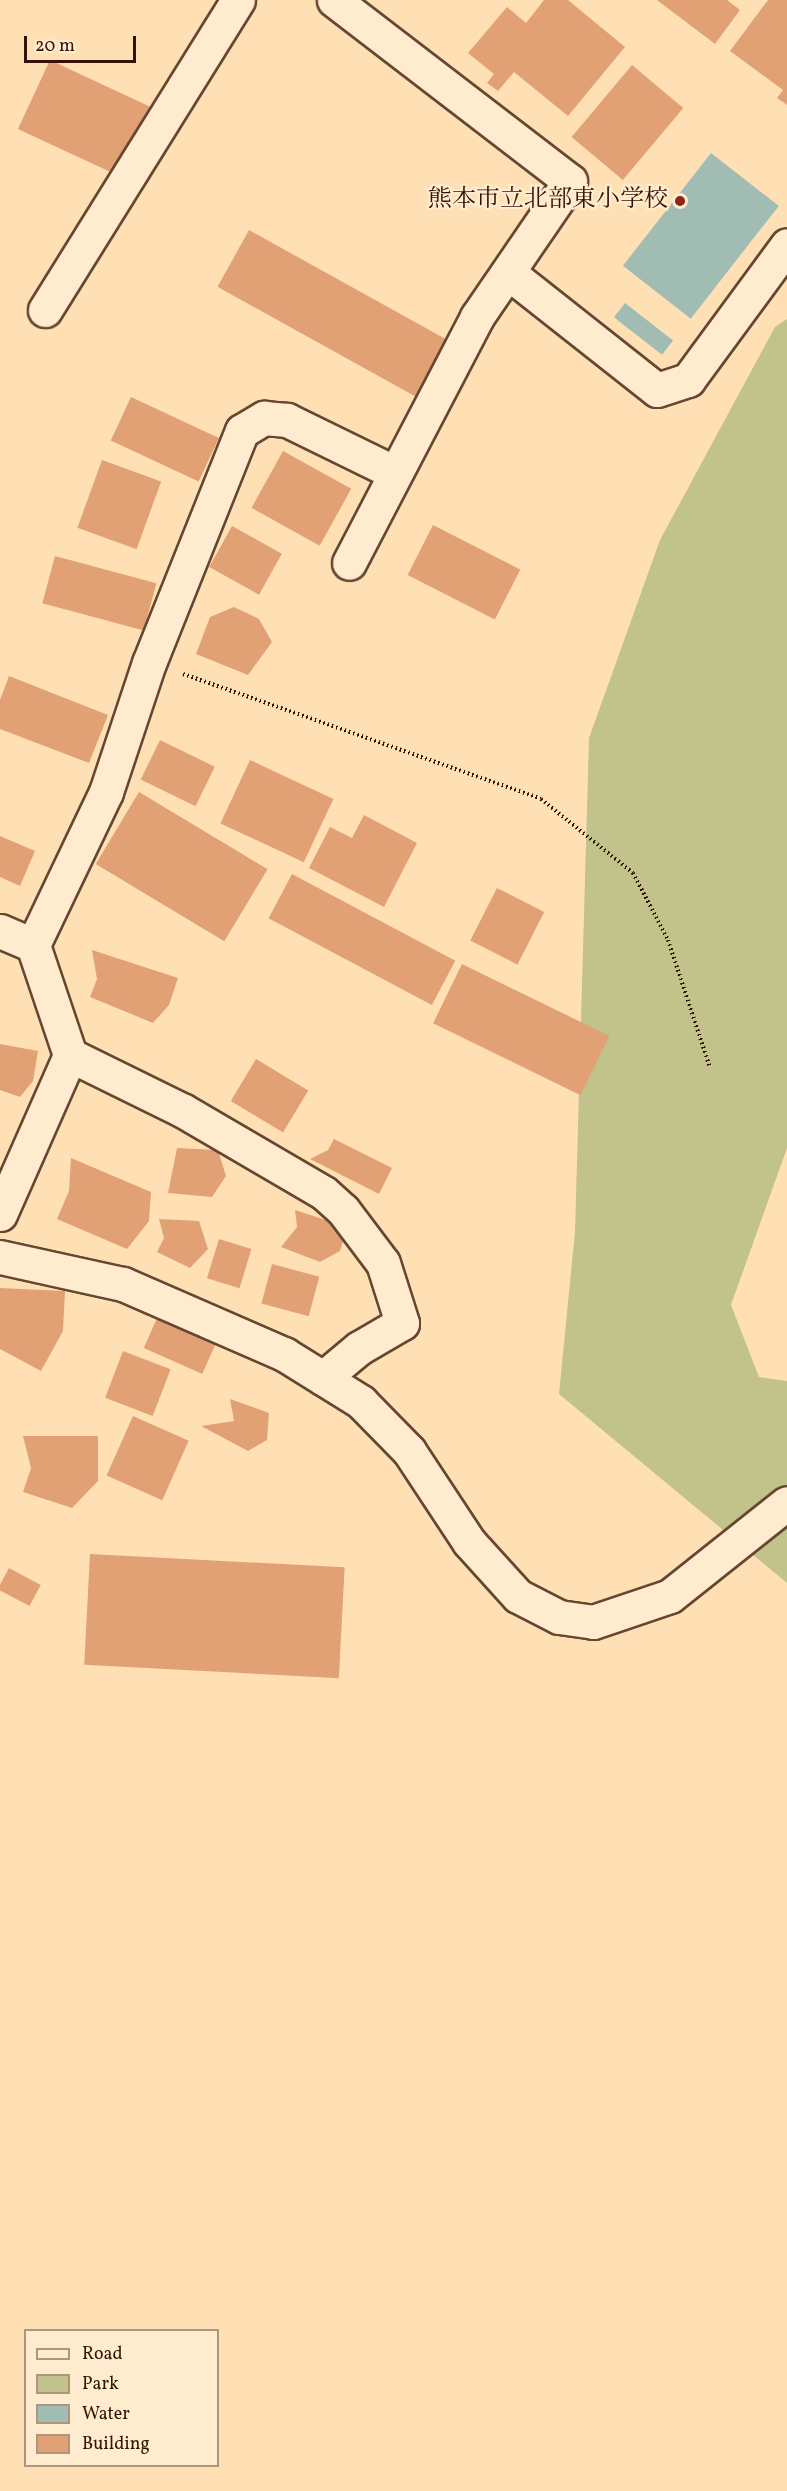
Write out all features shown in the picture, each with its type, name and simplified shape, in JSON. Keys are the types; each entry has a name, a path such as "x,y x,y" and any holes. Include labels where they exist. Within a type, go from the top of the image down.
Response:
{"street":[{"path":"45,310 238,0"},
{"path":"334,0 570,181 510,274 477,317 349,563"},
{"path":"510,274 657,390 688,380 787,245"},
{"path":"0,1214 70,1055 33,945 106,792 149,663 242,431 264,418 287,420 395,473"},
{"path":"0,931 33,945"},
{"path":"70,1055 182,1110 324,1193 343,1210 383,1263 402,1323 358,1348 323,1378"},
{"path":"0,1257 123,1284 284,1354 361,1402 410,1450 469,1542 518,1596 559,1617 593,1622 670,1596 787,1503"}],"path":[{"path":"149,663 541,799 633,873 668,940 709,1065"}],"green space":[{"path":"787,319 787,1148 731,1305 759,1377 787,1381 787,1583 559,1394 575,1232 589,738 660,540 775,327"}],"water":[{"path":"711,153 779,206 691,319 623,266"},
{"path":"625,303 673,341 662,355 614,317"}],"building":[{"path":"544,0 568,0 625,47 568,116 514,72 498,91 487,83 494,74 468,53 507,7 526,23"},
{"path":"657,0 727,0 740,10 715,44"},
{"path":"768,0 787,0 787,105 777,98 783,90 730,51"},
{"path":"50,60 153,108 121,177 18,129"},
{"path":"632,65 683,108 623,180 572,137"},
{"path":"249,230 454,343 422,400 217,287"},
{"path":"131,397 219,438 199,481 111,441"},
{"path":"283,451 351,489 320,546 251,508"},
{"path":"102,460 161,482 137,549 77,528"},
{"path":"433,525 520,569 495,619 408,575"},
{"path":"232,526 282,554 259,595 209,567"},
{"path":"55,556 156,583 144,631 42,603"},
{"path":"234,607 259,619 272,642 248,675 196,654 210,617"},
{"path":"9,676 108,715 89,763 0,729 0,700"},
{"path":"160,740 215,767 196,806 141,780"},
{"path":"250,760 333,799 304,862 220,823"},
{"path":"139,792 268,869 224,941 96,864"},
{"path":"364,815 417,843 384,907 309,868 330,827 352,838"},
{"path":"0,836 35,851 20,886 0,877"},
{"path":"292,874 455,961 432,1005 269,918"},
{"path":"497,888 544,912 517,965 470,941"},
{"path":"92,950 178,978 169,1005 153,1023 90,997 97,979"},
{"path":"462,964 609,1036 580,1095 433,1023"},
{"path":"0,1044 38,1051 33,1081 20,1097 0,1090"},
{"path":"256,1059 308,1090 283,1132 231,1101"},
{"path":"334,1139 392,1168 379,1194 310,1159 328,1150"},
{"path":"177,1148 218,1150 226,1176 212,1197 168,1193"},
{"path":"71,1158 151,1192 149,1221 127,1249 57,1219 69,1191"},
{"path":"295,1210 347,1227 340,1251 320,1262 281,1247 297,1227"},
{"path":"159,1219 199,1221 208,1249 190,1268 157,1252 164,1238"},
{"path":"219,1239 252,1249 240,1288 207,1278"},
{"path":"272,1264 319,1277 309,1316 261,1304"},
{"path":"0,1288 65,1291 63,1331 41,1371 0,1349"},
{"path":"158,1316 216,1342 202,1374 144,1348"},
{"path":"123,1351 171,1369 153,1416 105,1398"},
{"path":"230,1399 269,1413 267,1440 248,1451 201,1426 234,1421"},
{"path":"133,1416 189,1441 162,1500 107,1475"},
{"path":"23,1436 98,1436 98,1481 72,1508 23,1492 31,1468"},
{"path":"90,1554 345,1567 339,1678 84,1665"},
{"path":"9,1568 41,1585 30,1606 0,1590 0,1585"}],"place":[{"name":"熊本市立北部東小学校","path":"680,201"}]}
